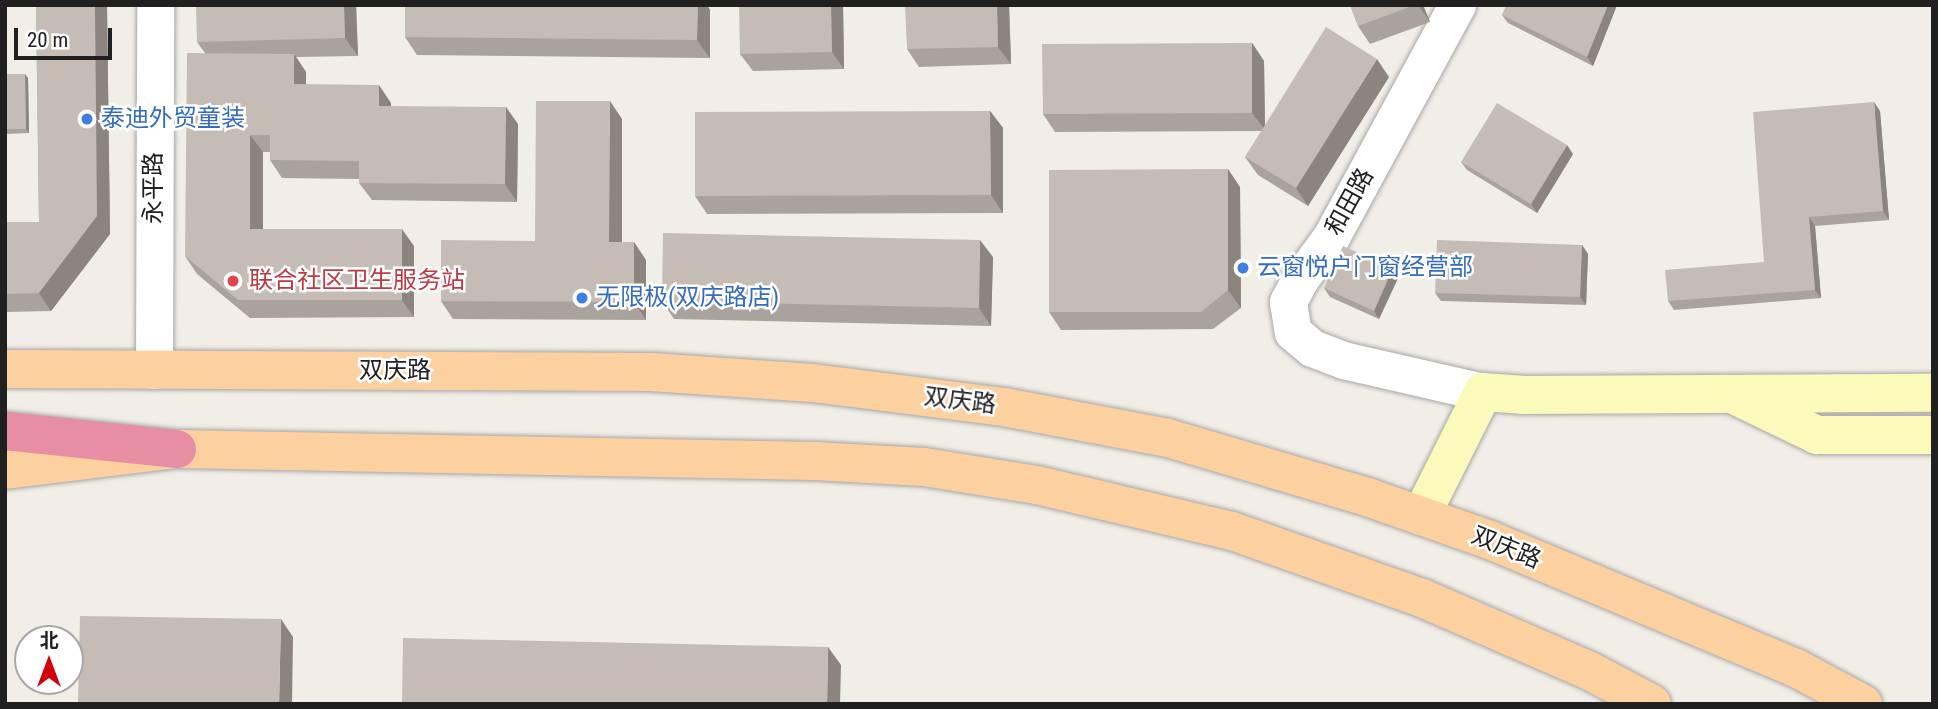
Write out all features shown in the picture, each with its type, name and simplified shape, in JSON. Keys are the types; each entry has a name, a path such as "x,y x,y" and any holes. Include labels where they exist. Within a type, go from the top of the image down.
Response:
{"highway":[{"path":"5,431 177,449"}],"main road":[{"name":"双庆路","path":"5,369 651,372 813,383 1004,407 1168,438 1421,516 1490,540 1796,668 1863,704"},
{"path":"5,470 177,449 815,461 924,467 1037,485 1232,531 1397,589 1590,671 1652,704"}],"street":[{"name":"永平路","path":"153,370 155,5"},
{"name":"和田路","path":"1457,5 1331,237 1300,279 1288,302 1293,332 1312,348 1343,360 1483,392"},
{"path":"1421,516 1483,392 1522,395 1933,393"},
{"path":"1726,392 1817,435 1933,435"}],"building":[{"path":"36,5 95,5 97,216 39,293 5,294 5,222 39,222"},
{"path":"196,5 344,5 345,38 197,42"},
{"path":"405,5 698,5 697,40 405,37"},
{"path":"739,5 831,5 832,52 740,54"},
{"path":"905,5 997,5 998,47 907,49"},
{"path":"1350,5 1415,5 1358,26"},
{"path":"1507,5 1608,5 1587,57 1502,15"},
{"path":"1326,27 1377,59 1296,188 1245,157"},
{"path":"1252,43 1252,113 1043,114 1042,44"},
{"path":"187,53 294,54 294,84 379,85 379,106 506,107 505,184 359,183 359,161 270,160 270,135 250,135 250,229 402,229 402,300 238,300 185,256"},
{"path":"5,74 25,74 26,129 5,129"},
{"path":"536,101 610,101 609,242 634,242 634,302 441,301 441,240 535,241"},
{"path":"1874,102 1883,211 1809,217 1815,290 1668,301 1665,270 1764,262 1753,112"},
{"path":"1497,103 1567,145 1531,204 1461,162"},
{"path":"990,111 991,195 695,196 695,112"},
{"path":"1228,169 1228,290 1201,312 1049,312 1049,170"},
{"path":"663,233 980,240 979,308 662,301"},
{"path":"1437,240 1582,245 1580,297 1435,293"},
{"path":"1343,246 1393,268 1374,311 1324,288"},
{"path":"80,616 281,619 279,704 78,703 78,695 84,695 84,625 80,625"},
{"path":"403,638 828,647 827,704 402,704"}],"place":[{"name":"泰迪外贸童装","path":"87,119"},
{"name":"云窗悦户门窗经营部","path":"1243,268"},
{"name":"联合社区卫生服务站","path":"233,281"},
{"name":"无限极(双庆路店)","path":"582,298"}]}
